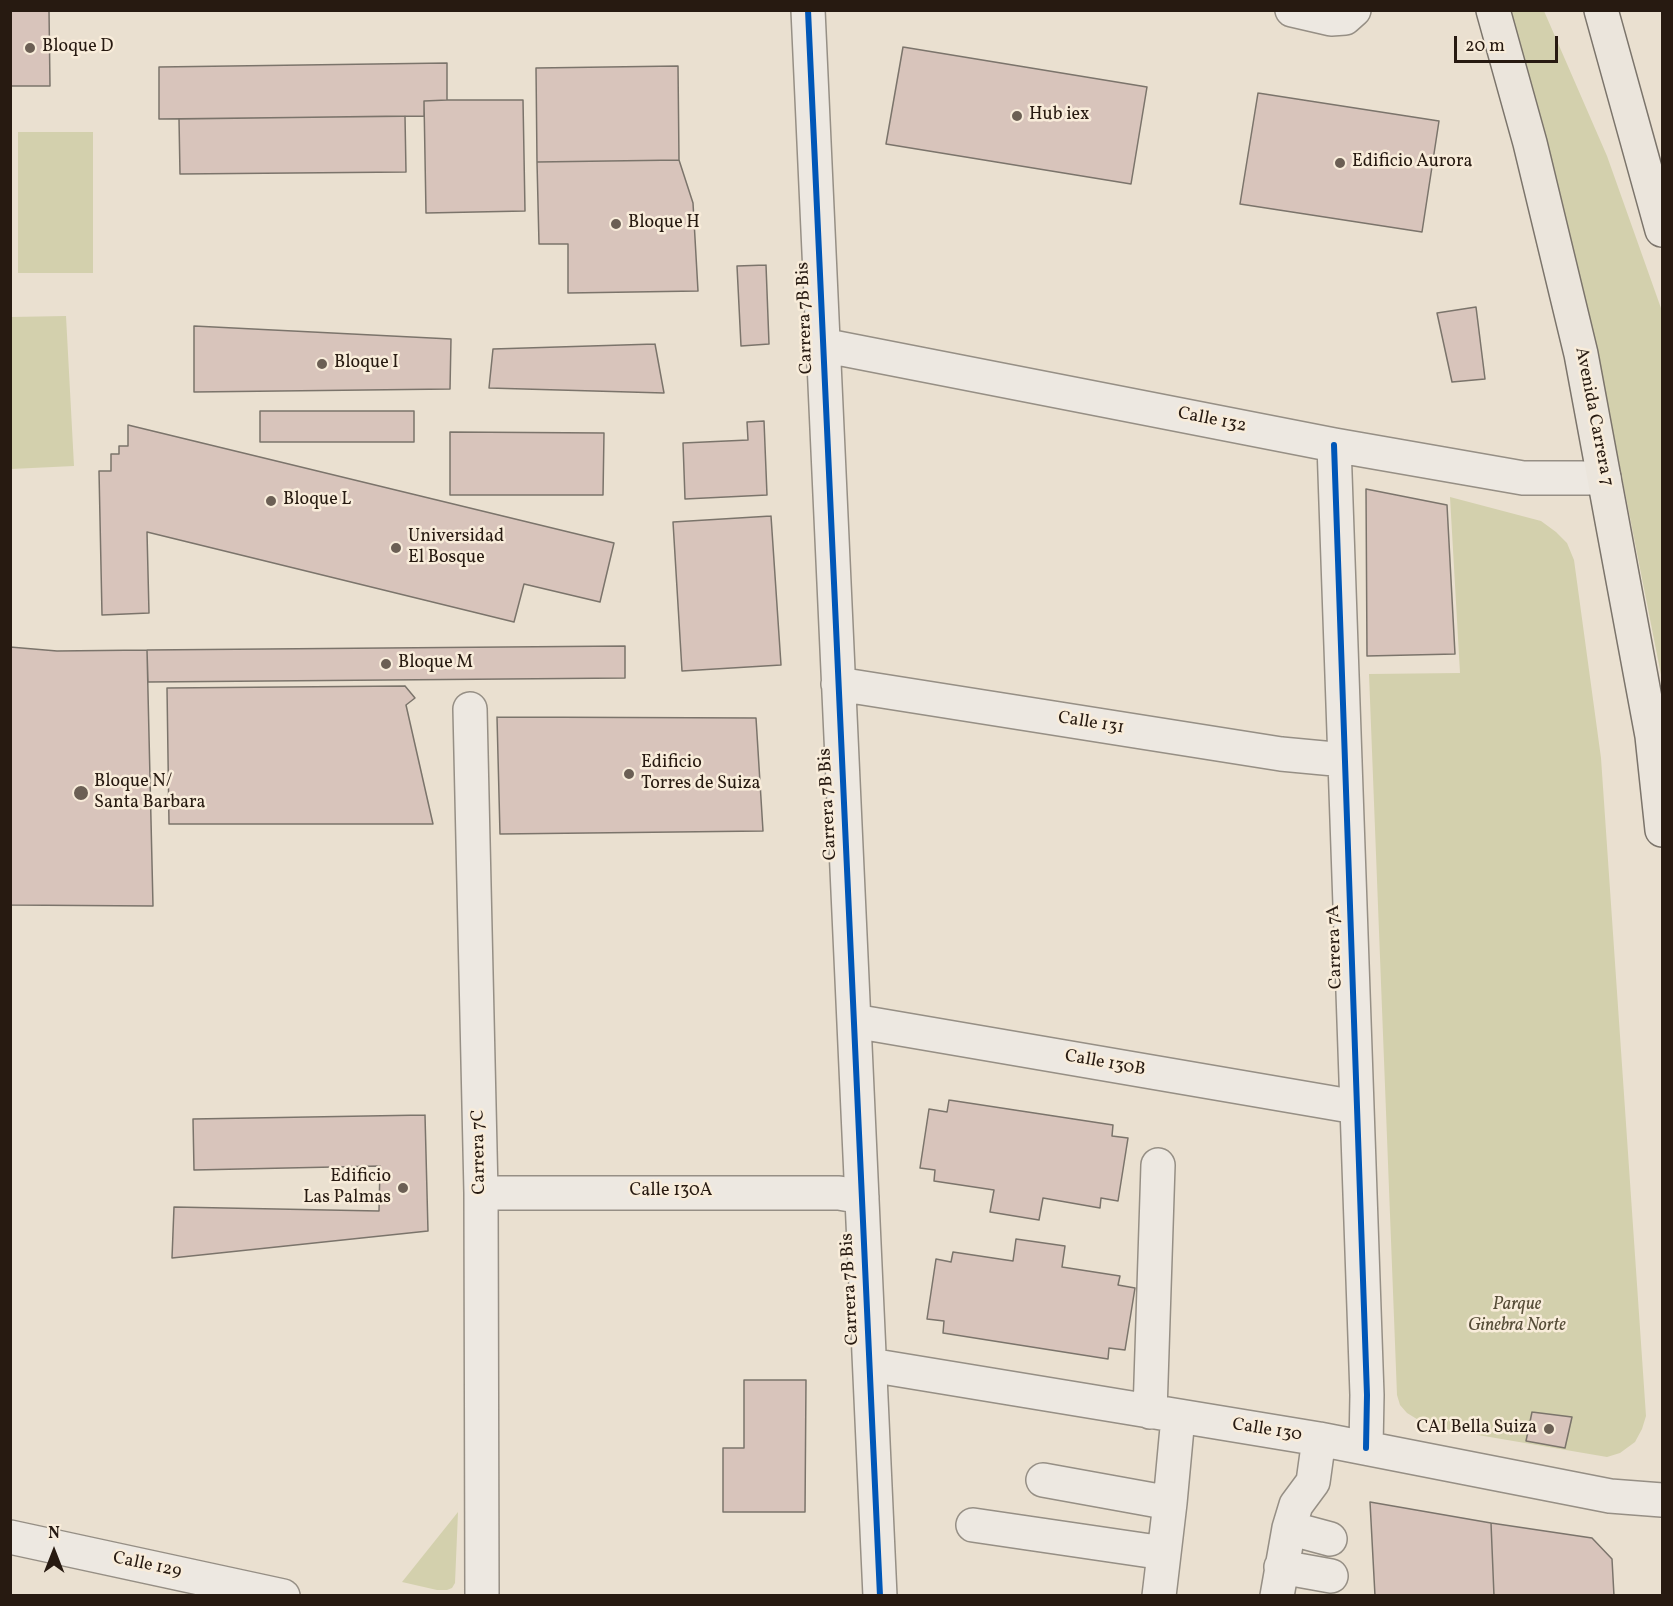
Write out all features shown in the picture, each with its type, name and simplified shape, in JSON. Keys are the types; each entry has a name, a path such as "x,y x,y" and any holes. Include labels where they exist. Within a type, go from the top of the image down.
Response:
{"main road":[{"name":"Avenida Carrera 7","path":"1493,10 1530,142 1579,343 1652,736 1662,830"},
{"path":"1601,10 1662,230"}],"street":[{"name":"Carrera 7B Bis","path":"808,10 880,1596"},
{"path":"1292,10 1331,19 1344,18 1354,10"},
{"name":"Calle 132","path":"822,345 1334,445 1523,478 1604,478"},
{"name":"Carrera 7A","path":"1334,445 1367,1395 1366,1448"},
{"name":"Calle 131","path":"838,684 1281,754 1344,760"},
{"name":"Carrera 7C","path":"470,709 481,1193 482,1596"},
{"name":"Calle 130B","path":"854,1022 1356,1107"},
{"path":"1158,1165 1164,1414 1170,1503 1159,1596"},
{"name":"Calle 130A","path":"481,1193 839,1193 862,1197"},
{"name":"Calle 130","path":"870,1365 1319,1439 1610,1496 1662,1500"},
{"path":"1319,1439 1314,1482 1296,1505 1289,1528 1279,1582 1331,1576"},
{"path":"1043,1480 1170,1503"},
{"path":"973,1525 1164,1553"},
{"path":"1289,1528 1330,1539"},
{"name":"Calle 129","path":"10,1537 283,1596"}],"green space":[{"path":"1511,11 1544,11 1607,156 1662,311 1662,680 1596,345"},
{"path":"18,132 93,132 93,273 18,273"},
{"path":"66,316 74,466 11,469 11,317"},
{"name":"Parque Ginebra Norte","path":"1450,497 1541,521 1567,543 1574,560 1601,758 1646,1416 1635,1442 1620,1453 1607,1457 1437,1428 1407,1413 1400,1405 1397,1395 1369,674 1460,673"},
{"path":"458,1512 455,1583 452,1588 437,1590 402,1582"}],"building":[{"name":"Bloque D","path":"10,10 49,10 50,86 10,86"},
{"name":"Hub iex","path":"903,47 1147,87 1131,184 886,144"},
{"path":"447,63 447,100 424,101 424,116 159,119 159,67"},
{"path":"678,66 679,160 537,162 536,68"},
{"name":"Edificio Aurora","path":"1258,93 1439,121 1422,232 1240,204"},
{"path":"523,100 525,211 426,213 424,101"},
{"path":"405,116 406,172 180,174 179,119"},
{"name":"Bloque H","path":"679,160 693,203 698,291 568,293 568,244 539,244 537,162"},
{"path":"766,265 769,344 741,346 737,266"},
{"path":"1476,307 1485,379 1452,382 1437,313"},
{"name":"Bloque I","path":"194,326 451,339 450,389 194,392"},
{"path":"655,344 664,393 489,388 493,349"},
{"path":"260,411 414,411 414,442 260,442"},
{"path":"764,421 767,495 685,499 683,443 748,440 747,422"},
{"name":"Bloque L","path":"128,425 614,543 600,602 524,584 514,622 147,532 149,613 102,615 99,471 111,471 111,454 119,454 119,446 128,446"},
{"path":"450,432 604,433 603,495 450,495"},
{"path":"1366,489 1447,505 1455,654 1367,656"},
{"path":"771,516 781,665 682,671 673,522"},
{"name":"Bloque M","path":"625,646 625,678 148,682 147,650"},
{"name":"Bloque N/ Santa Barbara","path":"10,647 57,651 147,650 153,906 10,905"},
{"path":"405,686 415,698 406,705 433,824 169,824 167,688"},
{"name":"Edificio Torres de Suiza","path":"497,717 756,718 763,831 500,834"},
{"path":"949,1100 1113,1125 1112,1136 1128,1138 1118,1201 1101,1198 1100,1208 1043,1198 1039,1220 990,1212 994,1190 934,1181 935,1170 920,1168 929,1109 947,1112"},
{"name":"Edificio Las Palmas","path":"425,1115 428,1231 172,1258 174,1207 379,1211 380,1166 194,1170 193,1119"},
{"path":"1016,1239 1065,1246 1062,1267 1120,1276 1118,1285 1135,1288 1125,1350 1109,1348 1108,1359 943,1333 944,1321 927,1319 936,1259 951,1262 953,1252 1013,1261"},
{"path":"744,1380 806,1380 805,1512 723,1512 723,1448 744,1448"},
{"name":"CAI Bella Suiza","path":"1532,1412 1572,1417 1565,1448 1526,1441"},
{"path":"1370,1502 1491,1523 1494,1596 1375,1596"},
{"path":"1491,1523 1592,1538 1612,1559 1614,1596 1494,1596"}],"cycle path":[{"path":"808,10 880,1596"},
{"path":"1334,445 1367,1395 1366,1448"}],"place":[{"name":"Bloque D","path":"30,48"},
{"name":"Hub iex","path":"1017,116"},
{"name":"Edificio Aurora","path":"1340,163"},
{"name":"Bloque H","path":"616,224"},
{"name":"Bloque I","path":"322,364"},
{"name":"Bloque L","path":"271,501"},
{"name":"Universidad El Bosque","path":"396,548"},
{"name":"Bloque M","path":"386,664"},
{"name":"Edificio Torres de Suiza","path":"629,774"},
{"name":"Bloque N/ Santa Barbara","path":"81,793"},
{"name":"Edificio Las Palmas","path":"403,1188"},
{"name":"CAI Bella Suiza","path":"1549,1429"}]}
